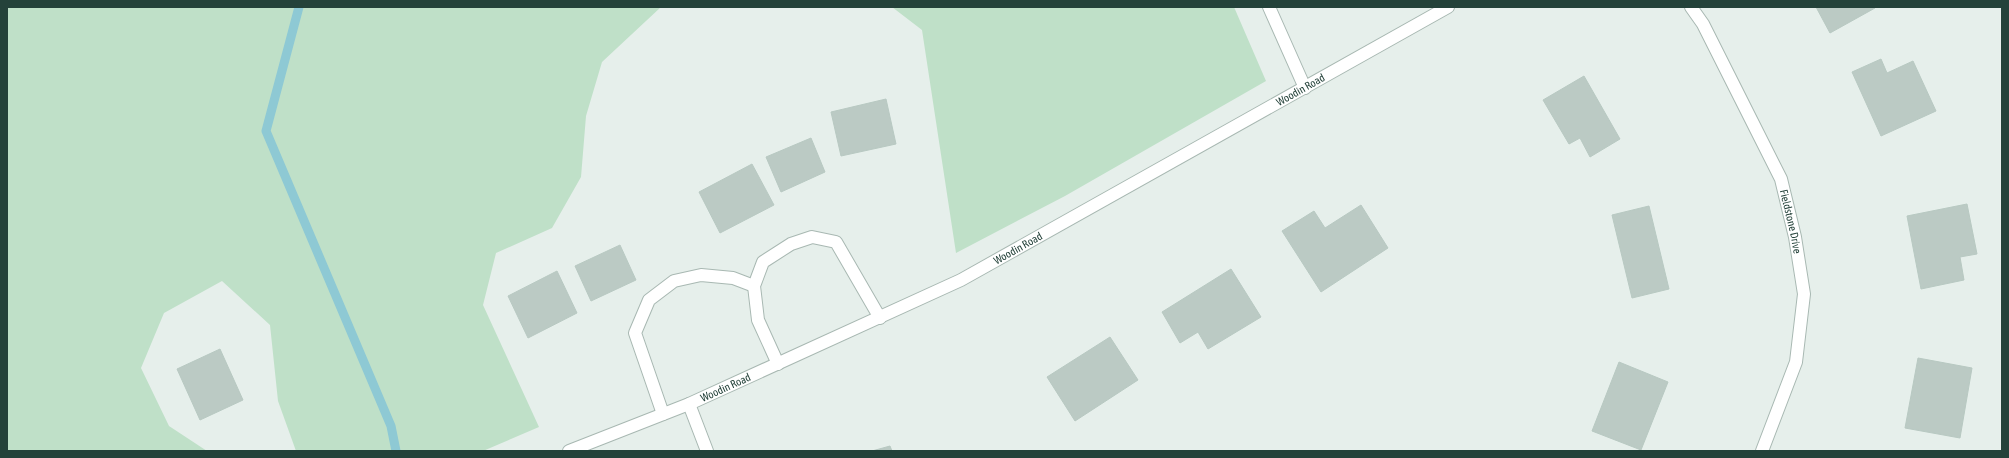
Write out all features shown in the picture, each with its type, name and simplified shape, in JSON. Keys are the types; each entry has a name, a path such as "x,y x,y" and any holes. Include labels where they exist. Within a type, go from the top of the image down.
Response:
{"street":[{"path":"1269,7 1305,88"},
{"name":"Woodin Road","path":"569,451 689,404 968,277 1448,7"},
{"name":"Fieldstone Drive","path":"1691,7 1703,24 1781,179 1795,237 1804,294 1796,362 1762,451"},
{"path":"778,364 758,320 754,286 763,262 791,244 812,237 836,242 880,318"},
{"path":"663,414 635,334 648,300 674,281 701,275 733,278 754,286"},
{"path":"689,404 707,451"}],"green space":[{"path":"7,7 661,7 602,62 586,116 581,177 552,228 496,253 483,305 539,427 483,451 296,451 278,401 270,325 222,281 164,313 141,368 169,426 207,451 7,451"},
{"path":"892,7 1234,7 1266,81 1065,196 956,253 922,30"}],"building":[{"path":"1816,7 1875,7 1875,8 1830,33"},
{"path":"1881,59 1887,73 1913,61 1936,111 1881,136 1852,72"},
{"path":"1584,76 1620,139 1590,157 1580,138 1569,144 1543,100"},
{"path":"886,99 896,144 841,156 831,112"},
{"path":"811,138 825,172 781,192 766,157"},
{"path":"752,164 774,205 720,233 699,192"},
{"path":"1967,204 1977,254 1960,257 1964,280 1921,289 1907,216"},
{"path":"1361,205 1388,248 1321,292 1282,231 1314,211 1325,228"},
{"path":"1649,206 1669,289 1632,298 1612,215"},
{"path":"620,245 636,280 591,301 575,266"},
{"path":"1231,269 1261,317 1208,349 1198,332 1180,343 1162,312"},
{"path":"557,271 577,313 528,338 508,296"},
{"path":"1110,337 1138,380 1075,421 1047,377"},
{"path":"220,349 243,400 200,420 177,369"},
{"path":"1918,358 1972,368 1960,438 1905,428"},
{"path":"1619,362 1668,382 1641,450 1592,431"},
{"path":"890,446 892,451 872,451"}],"waterway":[{"path":"299,7 266,131 391,426 396,451"}]}
